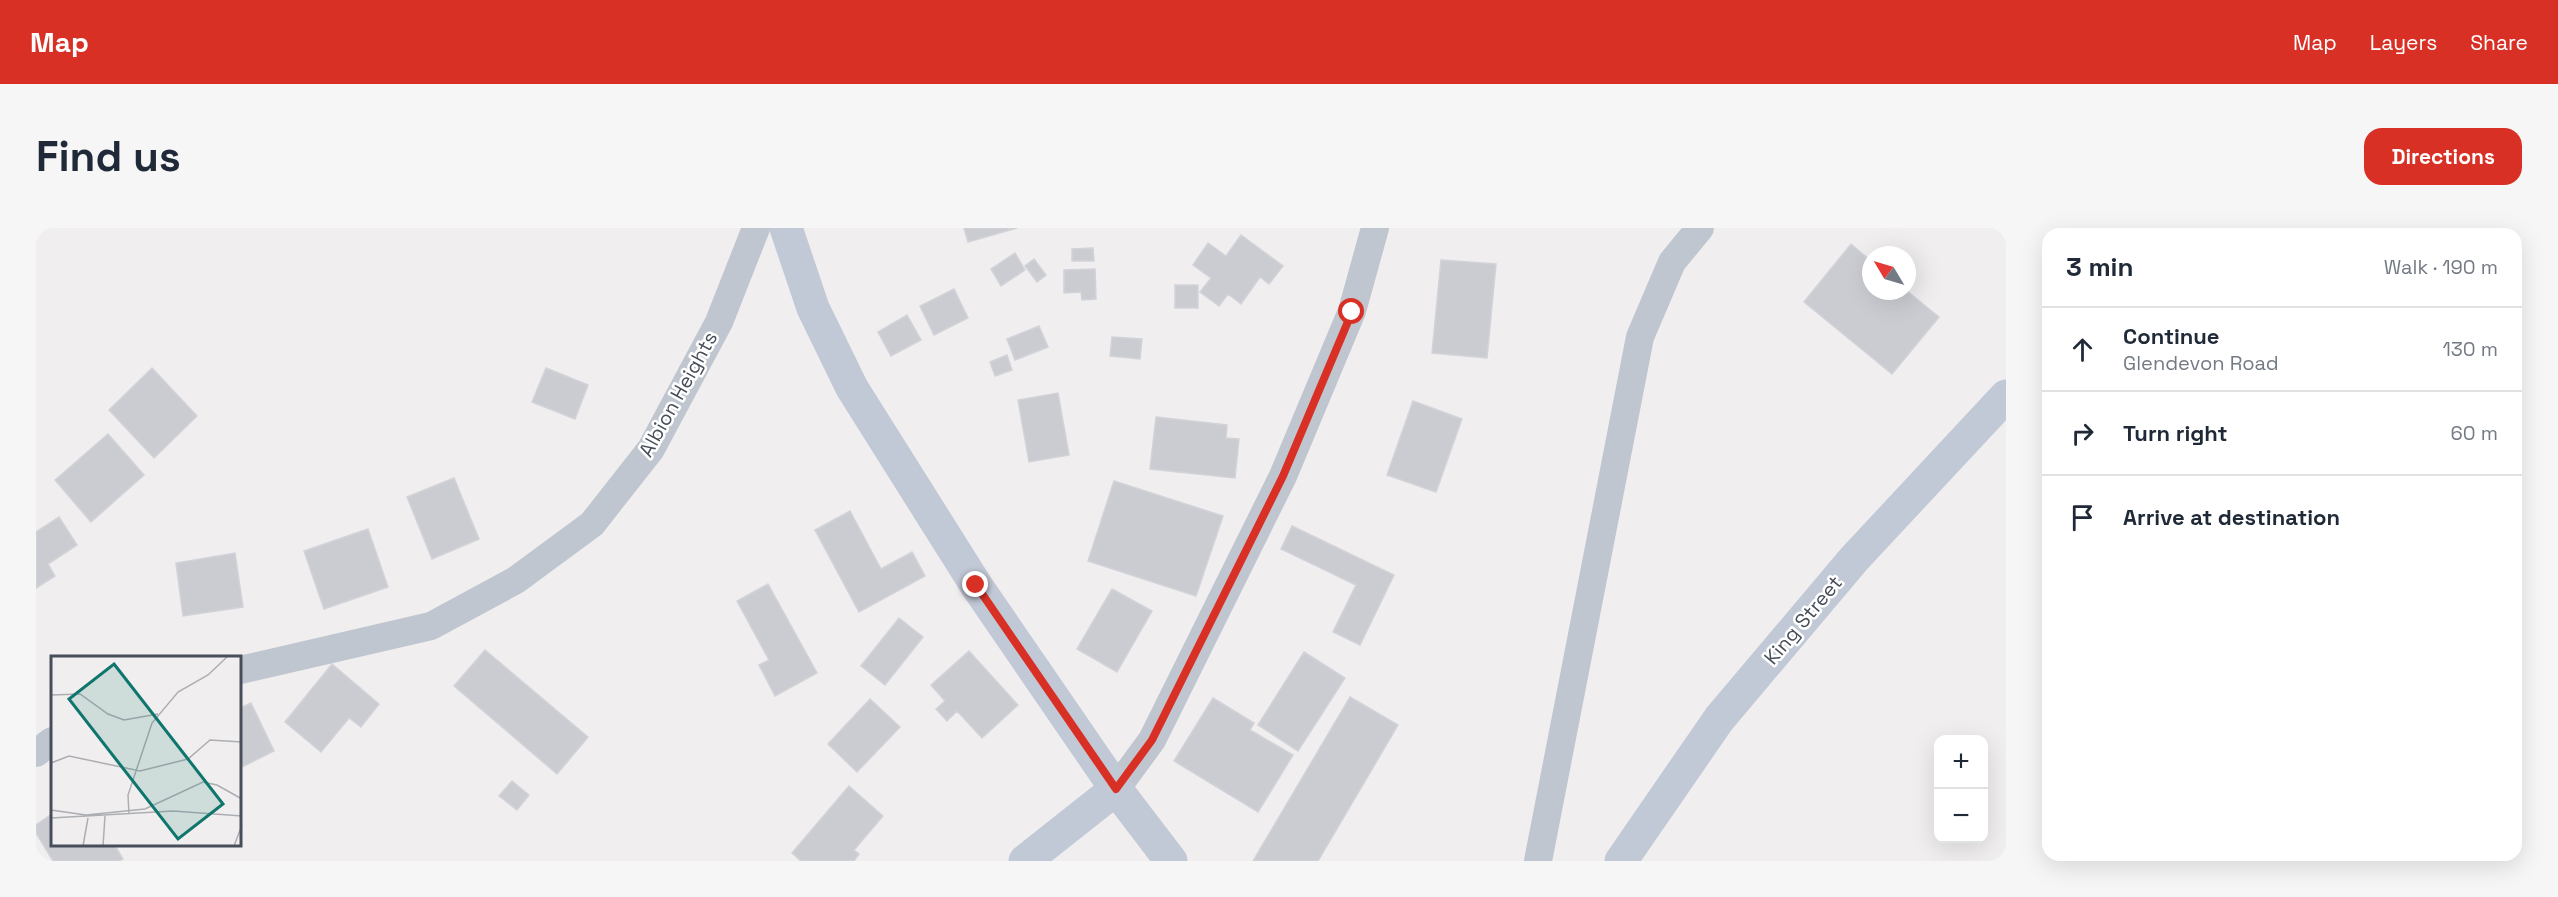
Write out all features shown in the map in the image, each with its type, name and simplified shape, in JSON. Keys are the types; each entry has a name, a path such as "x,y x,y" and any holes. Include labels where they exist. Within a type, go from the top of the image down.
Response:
{"street":[{"name":"Albion Heights","path":"242,670 430,626 516,580 592,524 651,449 719,322 756,228"},
{"path":"786,228 813,308 852,388 976,585 1116,789 1171,861"},
{"path":"1025,861 1116,789 1152,740 1283,476 1352,312 1375,228"},
{"path":"1538,861 1640,337 1672,262 1700,228"},
{"name":"King Street","path":"1621,861 1719,719 1854,559 2006,396"},
{"path":"36,753 51,742"}],"building":[{"path":"964,228 1017,228 968,242"},
{"path":"1241,235 1283,266 1269,284 1260,277 1241,304 1228,294 1219,306 1200,292 1211,278 1193,265 1208,243 1226,256"},
{"path":"1851,244 1862,253 1862,300 1916,298 1939,317 1892,374 1804,302"},
{"path":"1093,248 1094,261 1072,261 1072,249"},
{"path":"1015,253 1025,270 1001,286 991,269"},
{"path":"1034,259 1046,275 1037,282 1025,266"},
{"path":"1441,260 1496,264 1487,358 1432,353"},
{"path":"1095,269 1096,299 1082,300 1081,292 1064,293 1064,270"},
{"path":"1175,285 1198,285 1198,308 1175,308"},
{"path":"954,289 968,318 934,335 920,306"},
{"path":"907,315 921,340 891,356 878,332"},
{"path":"1039,326 1048,347 1015,360 1007,339"},
{"path":"1112,337 1142,339 1140,359 1110,356"},
{"path":"1007,355 1012,370 995,376 990,362"},
{"path":"152,368 197,416 154,458 109,410"},
{"path":"546,368 588,385 575,419 532,402"},
{"path":"1058,393 1069,455 1029,462 1018,400"},
{"path":"1413,401 1462,419 1436,492 1387,475"},
{"path":"1156,417 1227,425 1226,438 1239,439 1235,478 1150,469"},
{"path":"108,434 144,475 91,522 55,480"},
{"path":"454,478 479,539 432,559 407,497"},
{"path":"1114,481 1223,516 1196,596 1088,561"},
{"path":"850,511 881,569 912,552 925,576 859,612 815,530"},
{"path":"59,517 77,545 48,564 55,576 36,588 36,532"},
{"path":"1292,526 1394,575 1360,645 1333,632 1356,585 1281,549"},
{"path":"368,529 388,587 324,609 304,551"},
{"path":"235,553 243,607 183,616 176,563"},
{"path":"768,584 817,673 775,696 759,665 769,660 737,601"},
{"path":"1112,589 1152,611 1117,672 1077,649"},
{"path":"899,618 923,637 885,685 861,666"},
{"path":"485,650 588,737 557,774 454,686"},
{"path":"969,651 1018,705 982,738 957,711 947,721 936,709 945,701 931,685"},
{"path":"1304,652 1345,678 1298,751 1258,725"},
{"path":"332,664 379,704 361,727 349,718 321,752 285,722"},
{"path":"1350,697 1398,725 1318,861 1253,861"},
{"path":"1213,698 1254,723 1250,730 1293,755 1258,812 1174,761"},
{"path":"870,699 900,727 857,772 828,744"},
{"path":"251,703 274,751 242,767 242,707"},
{"path":"512,781 529,795 517,810 499,796"},
{"path":"849,786 883,816 854,850 859,854 854,861 801,861 792,853"},
{"path":"51,815 51,846 115,846 123,859 119,861 53,861 36,833 36,825"}],"route":[{"path":"976,585 1116,789 1152,740 1283,476 1352,312"}]}
